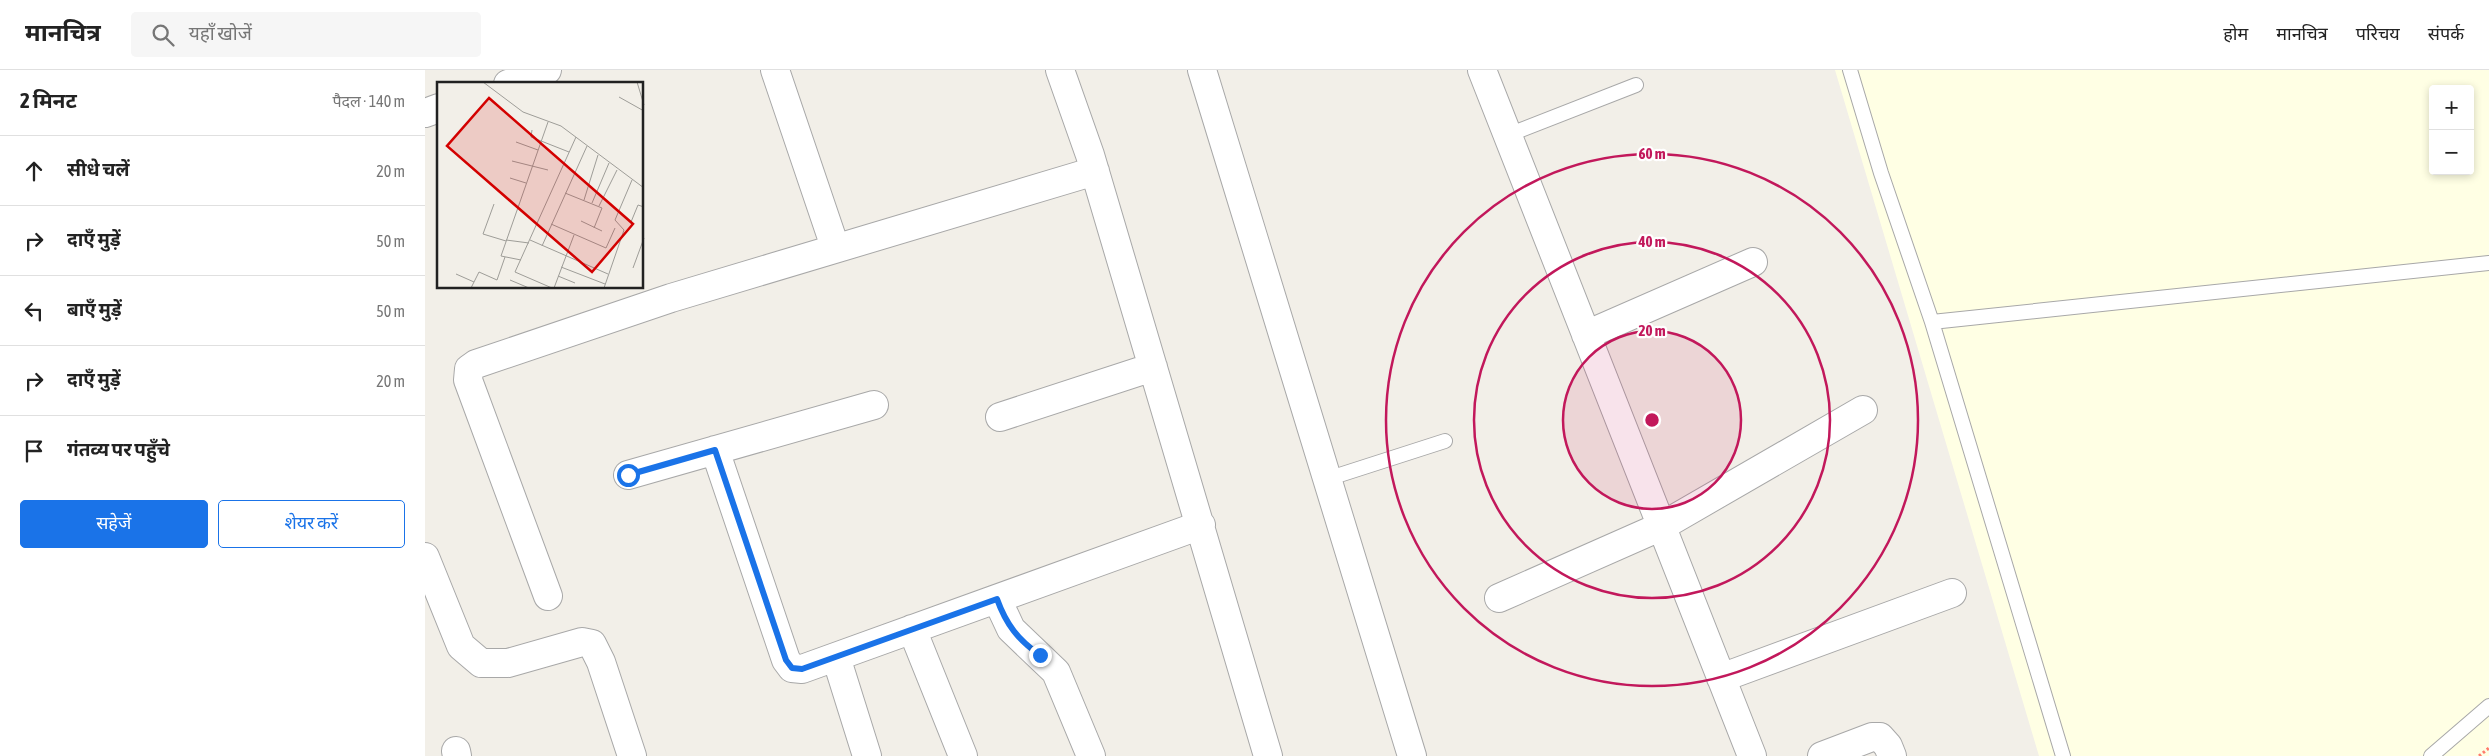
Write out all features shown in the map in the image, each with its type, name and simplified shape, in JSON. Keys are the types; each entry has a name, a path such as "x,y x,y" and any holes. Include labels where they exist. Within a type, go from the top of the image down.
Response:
{"street":[{"path":"514,82 547,70"},
{"path":"775,70 835,247"},
{"path":"1060,70 1095,171 1268,756"},
{"path":"1202,70 1411,756"},
{"path":"1482,70 1752,756"},
{"path":"425,113 437,109"},
{"path":"548,596 468,380 469,369 476,364 661,301 835,247 1095,171"},
{"path":"1586,335 1753,262"},
{"path":"1000,417 1153,367"},
{"path":"628,475 874,405"},
{"path":"1499,598 1661,526 1863,410"},
{"path":"715,450 786,660 792,668 802,669 1201,525"},
{"path":"425,557 461,646 481,663 508,663 582,642 592,644 601,662 632,756"},
{"path":"1721,678 1952,593"},
{"path":"997,599 1011,629 1056,672 1091,756"},
{"path":"912,629 963,756"},
{"path":"836,657 867,756"},
{"path":"1822,756 1872,737 1880,738 1888,746 1892,756"}],"lane":[{"path":"1850,70 1881,173 1932,322 2063,756"},
{"path":"1508,135 1636,85"},
{"path":"1932,322 2489,263"},
{"path":"1327,479 1445,441"},
{"path":"2431,756 2489,706"}],"path":[{"path":"2479,756 2489,748"}],"shaded area":[{"path":"1835,70 2489,70 2489,756 2039,756"}],"route":[{"path":"628,475 715,450 786,660 792,668 802,669 997,599 1002,614 1011,629 1019,639 1040,655"}]}
